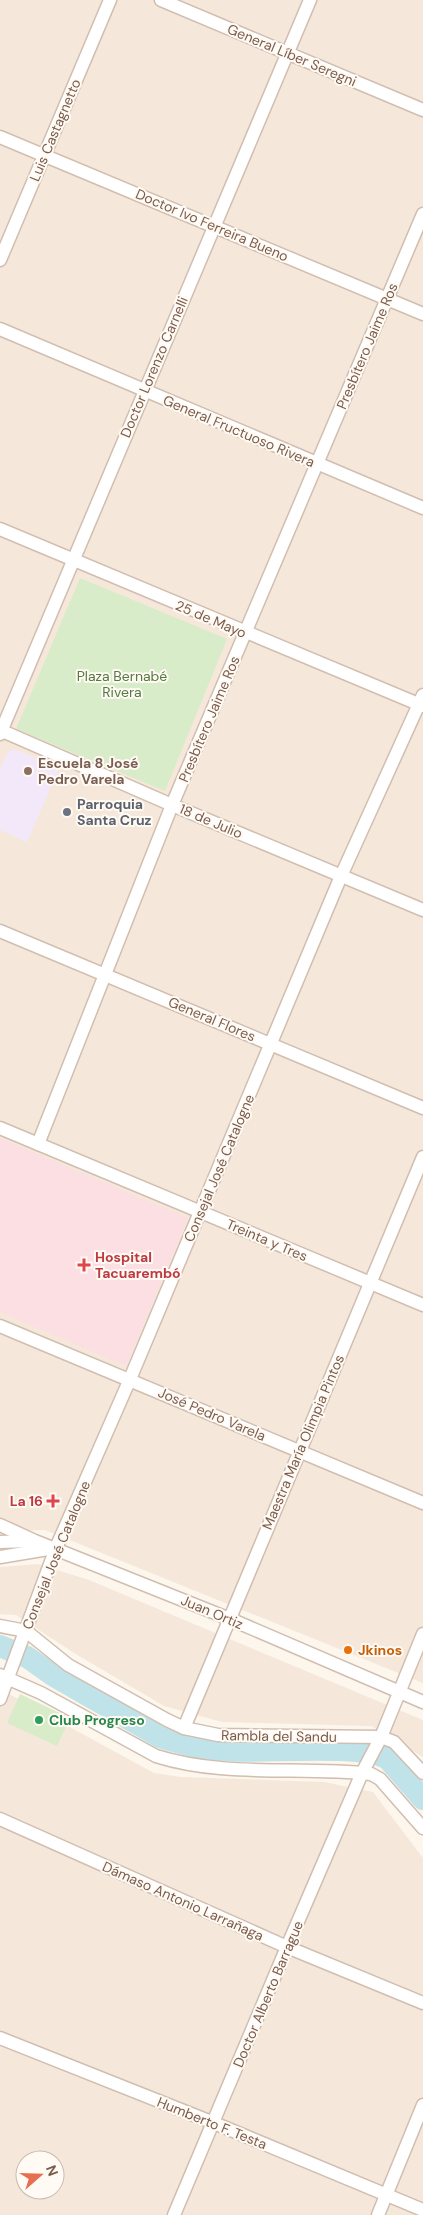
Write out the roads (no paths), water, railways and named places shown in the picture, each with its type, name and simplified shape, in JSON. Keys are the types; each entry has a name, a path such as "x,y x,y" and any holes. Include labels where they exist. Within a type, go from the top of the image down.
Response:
{"street":[{"name":"Luis Castagnetto","path":"0,260 110,0"},
{"name":"General Líber Seregni","path":"161,0 423,110"},
{"name":"Doctor Lorenzo Carnelli","path":"0,731 310,0"},
{"name":"Doctor Ivo Ferreira Bueno","path":"0,137 423,314"},
{"name":"Presbítero Jaime Ros","path":"38,1144 172,805 423,214"},
{"name":"General Fructuoso Rivera","path":"0,329 423,508"},
{"name":"25 de Mayo","path":"0,529 246,634 422,702"},
{"name":"Consejal José Catalogne","path":"0,1699 6,1675 25,1634 56,1548 130,1379 341,876 422,702"},
{"name":"18 de Julio","path":"0,731 423,910"},
{"name":"General Flores","path":"0,931 423,1108"},
{"name":"Treinta y Tres","path":"0,1128 423,1305"},
{"name":"Maestra María Olimpia Pintos","path":"184,1728 423,1157"},
{"name":"José Pedro Varela","path":"0,1326 423,1503"},
{"name":"Juan Ortiz","path":"0,1525 35,1541 230,1619 423,1702"},
{"path":"0,1542 35,1541"},
{"path":"0,1557 56,1548"},
{"name":"Rambla del Sandu","path":"0,1626 25,1634 68,1665 184,1728 218,1736 378,1742"},
{"name":"Doctor Alberto Barrague","path":"174,2215 287,1946 378,1742 423,1634"},
{"path":"6,1675 156,1756 171,1760 221,1769 365,1768 380,1779 423,1828"},
{"path":"378,1742 394,1742 423,1774"},
{"name":"Dámaso Antonio Larrañaga","path":"0,1819 287,1946 423,2003"},
{"name":"Humberto F. Testa","path":"0,2038 214,2123 423,2210"},
{"path":"378,2215 423,2105"}],"waterway":[{"path":"0,1646 27,1657 54,1676 160,1737 197,1747 220,1750 333,1750 374,1754 388,1759 423,1799"}],"place":[{"name":"Escuela 8 José Pedro Varela","path":"28,771"},
{"name":"Parroquia Santa Cruz","path":"67,812"},
{"name":"Hospital Tacuarembó","path":"84,1265"},
{"name":"La 16","path":"53,1501"},
{"name":"Jkinos","path":"348,1650"},
{"name":"Club Progreso","path":"39,1720"}],"park label":[{"name":"Plaza Bernabé Rivera","path":"122,684"}]}
